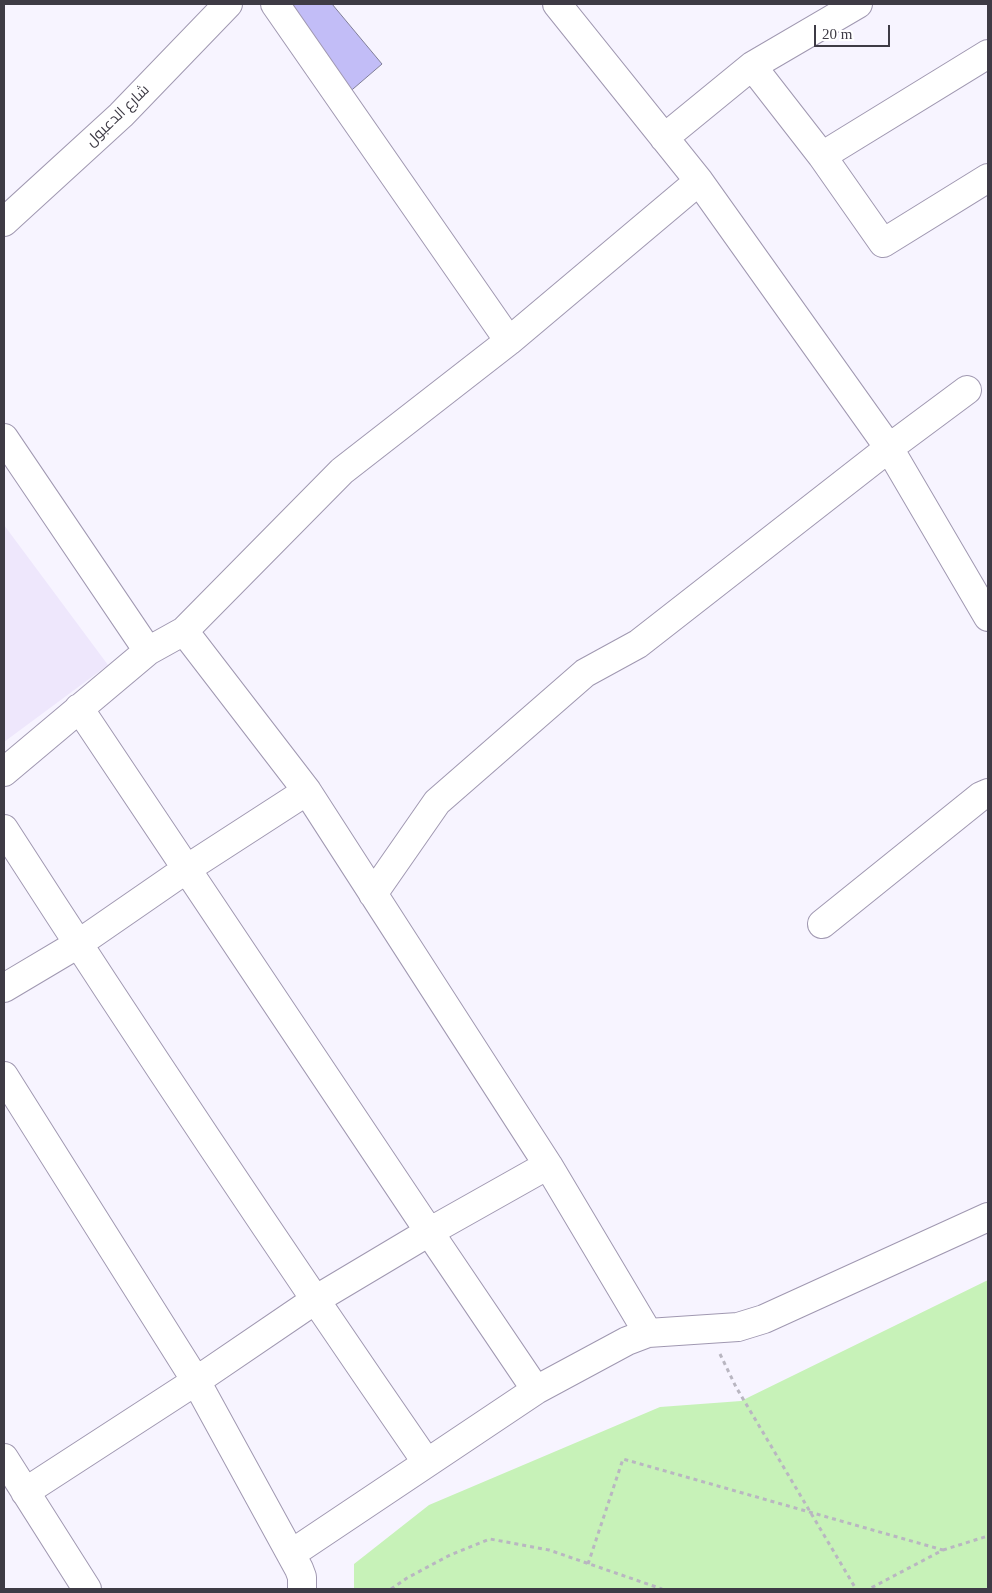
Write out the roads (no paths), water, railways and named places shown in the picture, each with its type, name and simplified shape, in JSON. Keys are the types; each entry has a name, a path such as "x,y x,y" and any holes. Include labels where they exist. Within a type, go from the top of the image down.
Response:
{"street":[{"name":"شارع الدعبول","path":"4,222 121,115 228,4"},
{"path":"275,4 509,341"},
{"path":"557,4 699,181 889,448 988,617"},
{"path":"664,138 752,66 858,4"},
{"path":"822,156 988,54"},
{"path":"752,66 822,156 883,243 988,178"},
{"path":"4,772 148,652 184,631 342,471 509,341 699,181"},
{"path":"373,894 437,802 585,673 638,644 889,448 967,390"},
{"path":"4,438 148,652"},
{"path":"184,631 306,791 548,1165 648,1333"},
{"path":"79,708 536,1390"},
{"path":"4,988 78,944 188,868 306,791"},
{"path":"822,924 981,796 988,793"},
{"path":"4,829 78,944 315,1300 427,1463"},
{"path":"4,1076 196,1381 299,1569 302,1577 302,1589"},
{"path":"25,1492 196,1381 315,1300 429,1232 548,1165"},
{"path":"291,1554 536,1390 627,1340 648,1333 738,1327 764,1319 988,1217"},
{"path":"4,1458 87,1589"}]}
